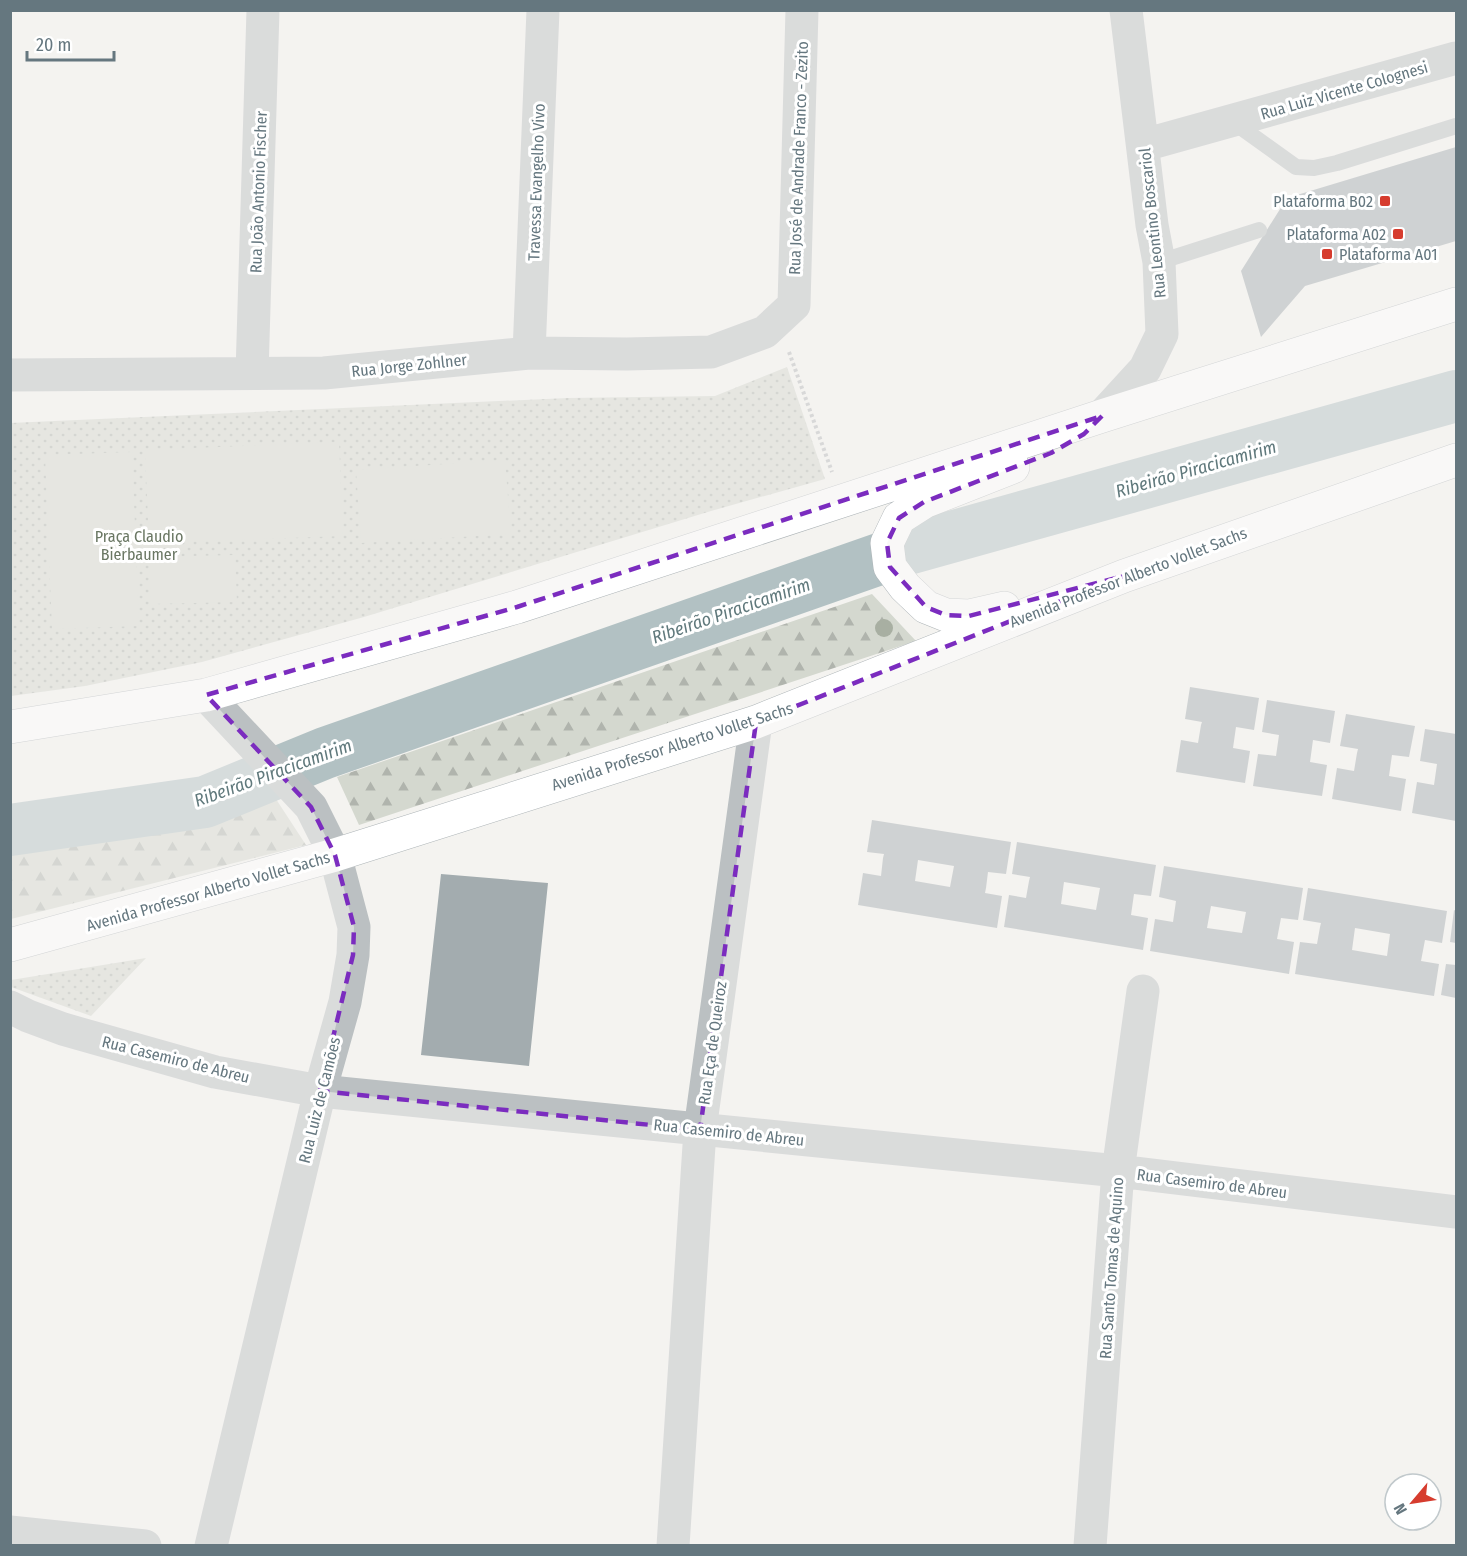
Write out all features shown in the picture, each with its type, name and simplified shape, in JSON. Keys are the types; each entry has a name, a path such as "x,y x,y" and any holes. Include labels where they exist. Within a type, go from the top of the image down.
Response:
{"main road":[{"path":"10,727 206,695 517,607 1102,416 1456,304"},
{"path":"1102,416 1084,434 1051,453 924,502 899,519 887,543 890,567 905,587 926,608 946,615 969,616 1124,576"},
{"name":"Avenida Professor Alberto Vollet Sachs","path":"10,945 335,855 756,722 1124,576 1456,460"}],"street":[{"name":"Rua João Antonio Fischer","path":"252,373 263,10"},
{"name":"Travessa Evangelho Vivo","path":"529,354 543,10"},
{"name":"Rua José de Andrade Franco - Zezito","path":"786,313 802,10"},
{"name":"Rua Leontino Boscariol","path":"1102,416 1145,369 1162,334 1159,262 1152,225 1126,10"},
{"name":"Rua Luiz Vicente Colognesi","path":"1144,145 1456,58"},
{"name":"Rua Jorge Zohlner","path":"10,375 324,373 529,354 711,352 765,332 786,313"},
{"name":"Rua Luiz de Camões","path":"206,695 311,807 335,855 354,927 353,955 345,1002 320,1091 211,1545"},
{"name":"Rua Eça de Queiroz","path":"673,1545 700,1130 756,722"},
{"name":"Rua Santo Tomas de Aquino","path":"1090,1545 1118,1171 1143,991"},
{"name":"Rua Casemiro de Abreu","path":"16,1015 215,1072 320,1091 1118,1171 1456,1212"},
{"path":"10,1532 145,1545"}],"lane":[{"path":"1232,121 1296,167 1314,168 1456,126"},
{"path":"1159,262 1259,230"}],"path":[{"path":"786,313 842,501"}],"highlighted area":[{"path":"1102,416 1084,434 1051,453 924,502 899,518 887,543 890,567 926,607 946,615 969,616 1124,576 756,722 700,1130 320,1091 353,955 354,927 335,855 311,807 206,695 517,607"}],"green space":[{"name":"Praça Claudio Bierbaumer","path":"787,367 825,479 711,511 364,617 202,662 85,686 11,696 10,423 568,398 715,396"},
{"path":"339,442 343,536 149,543 145,450"},
{"path":"132,452 139,626 52,629 45,455"},
{"path":"505,460 511,534 361,543 356,470"},
{"path":"235,555 237,602 151,604 149,557"},
{"path":"872,594 916,641 359,825 337,777"},
{"path":"274,796 306,845 11,919 11,850 179,831"},
{"path":"146,958 91,1016 11,987 11,980"}],"building":[{"path":"1456,147 1456,241 1305,286 1261,337 1241,271 1287,198"},
{"path":"1190,687 1259,698 1254,730 1236,727 1233,748 1250,751 1245,783 1176,772 1181,740 1198,743 1202,722 1185,719"},
{"path":"1267,700 1335,711 1330,743 1313,740 1310,762 1327,765 1322,796 1253,786 1258,754 1276,756 1279,735 1262,732"},
{"path":"1346,714 1415,726 1409,757 1392,755 1389,776 1406,779 1401,811 1332,799 1337,768 1354,771 1358,749 1340,746"},
{"path":"1425,729 1456,734 1456,821 1412,813 1417,782 1434,785 1437,764 1420,761"},
{"path":"872,820 1011,842 1006,874 988,872 985,893 1002,896 997,928 858,905 863,873 881,876 884,854 867,852","holes":["918,860 954,866 950,887 915,881"]},
{"path":"1017,842 1156,865 1151,896 1134,894 1131,915 1148,918 1143,950 1004,927 1009,895 1026,898 1030,877 1012,874","holes":["1064,882 1100,888 1096,910 1061,904"]},
{"path":"1164,866 1303,888 1298,920 1281,918 1277,939 1294,942 1289,974 1150,951 1155,919 1173,922 1176,901 1159,897","holes":["1211,906 1246,912 1242,933 1207,928"]},
{"path":"441,874 548,883 529,1066 421,1055"},
{"path":"1308,888 1447,911 1442,943 1425,940 1421,961 1439,964 1434,996 1295,974 1300,942 1317,944 1321,923 1303,920","holes":["1355,928 1390,934 1387,956 1352,950"]},
{"path":"1454,910 1456,911 1456,943 1450,942"},
{"path":"1446,964 1456,965 1456,998 1441,995"}],"waterway":[{"name":"Ribeirão Piracicamirim","path":"10,830 205,802 325,753 908,549 1456,396"}],"place":[{"name":"Plataforma B02","path":"1385,201"},
{"name":"Plataforma A02","path":"1398,234"},
{"name":"Plataforma A01","path":"1327,254"}]}
